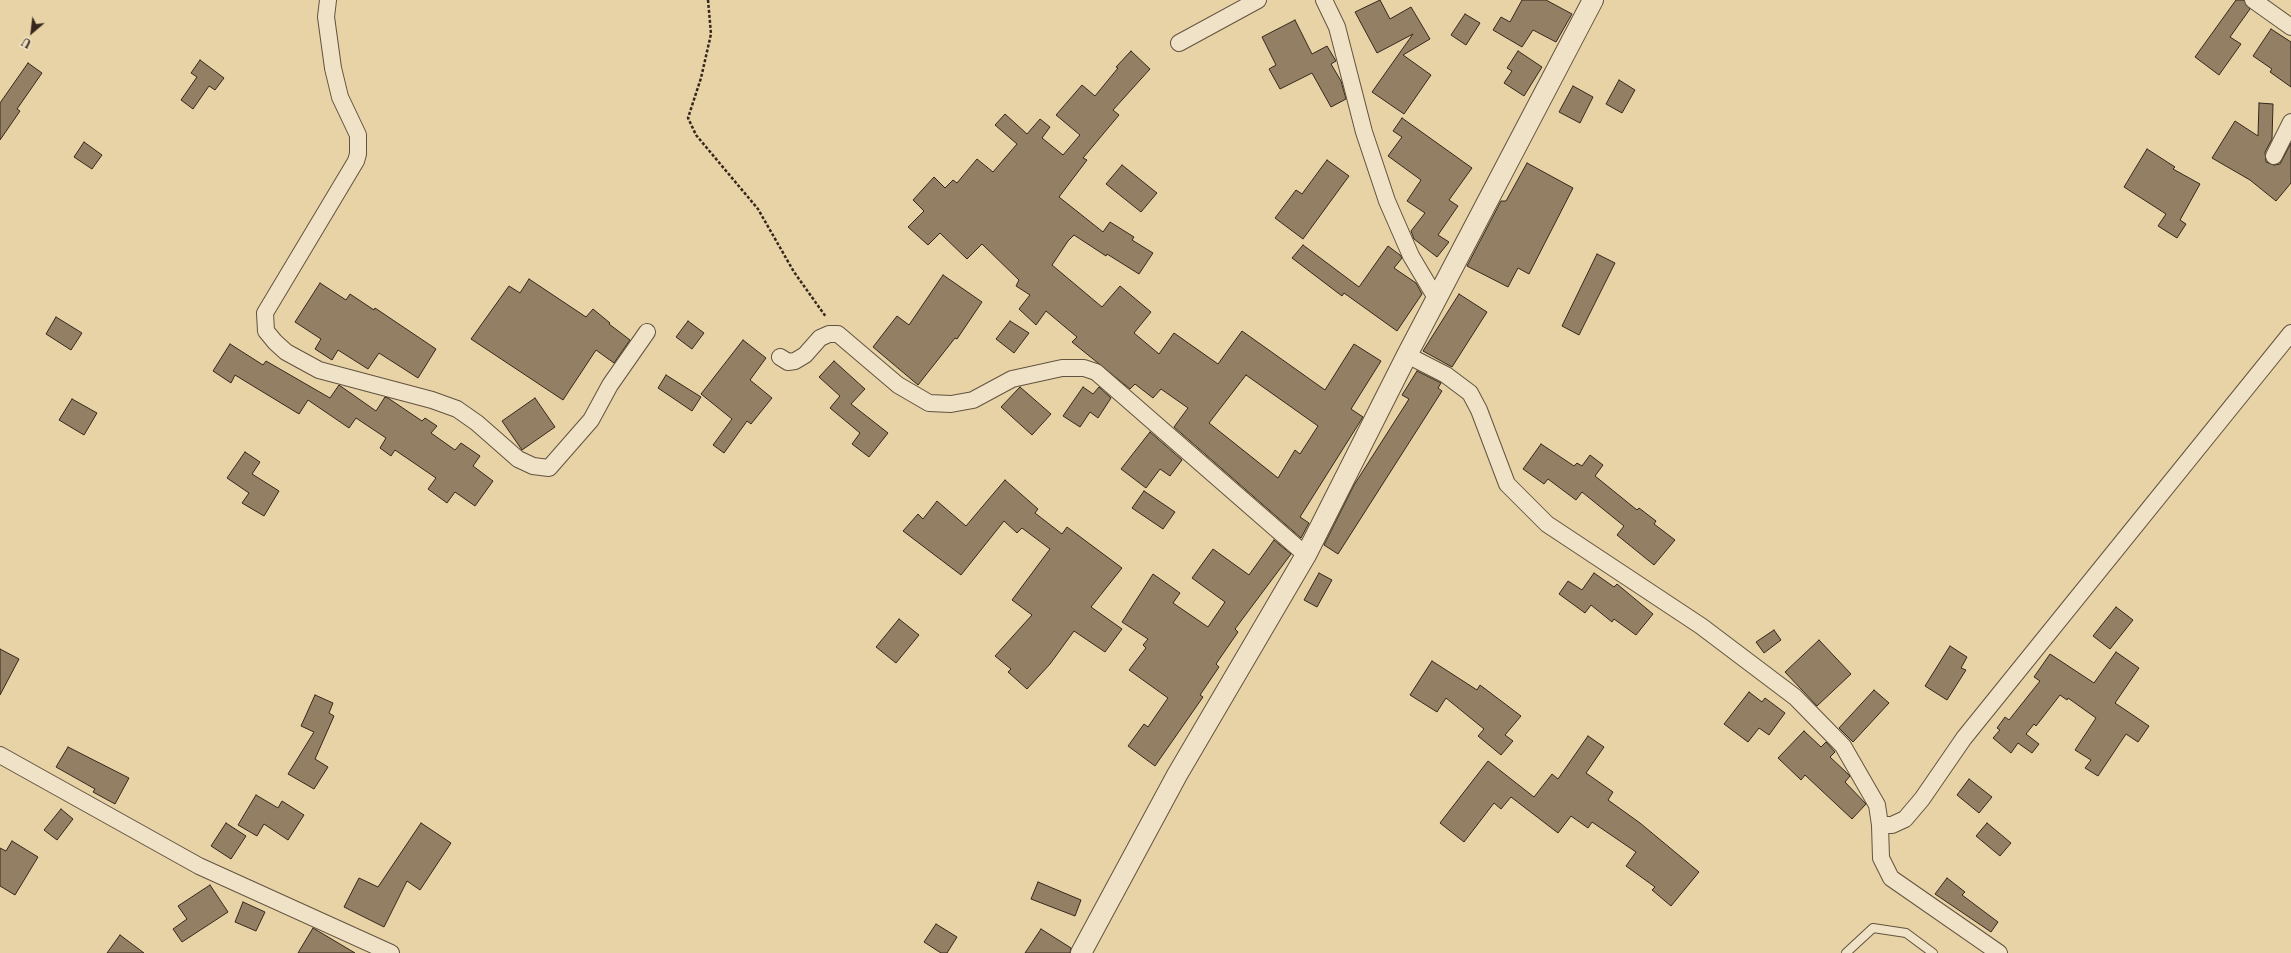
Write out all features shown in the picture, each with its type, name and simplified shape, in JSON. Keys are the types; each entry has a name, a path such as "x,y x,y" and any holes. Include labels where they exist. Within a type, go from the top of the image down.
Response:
{"street":[{"path":"328,0 326,17 333,68 340,97 358,135 358,154 356,161 265,312 266,331 275,342 286,352 319,370 432,400 457,409 518,459 534,466 549,468 591,420 610,385 647,332"},
{"path":"1180,43 1258,0"},
{"path":"1324,0 1337,27 1364,132 1387,201 1411,256 1436,298"},
{"path":"1081,953 1177,775 1306,554 1406,355 1593,0"},
{"path":"2253,0 2291,26"},
{"path":"2274,156 2291,122"},
{"path":"1880,825 1892,825 1905,818 1922,799 1964,738 2291,333"},
{"path":"780,357 788,362 795,361 805,355 820,338 829,334 838,334 898,385 929,403 950,404 973,400 1012,379 1062,368 1084,368 1096,372 1306,554"},
{"path":"1406,355 1446,376 1470,393 1479,410 1507,484 1547,524 1701,626 1795,697 1843,746 1876,805 1880,825 1881,858 1884,868 1891,878 1999,953"},
{"path":"0,755 199,866 388,953"}],"lane":[{"path":"1846,953 1873,928 1906,933 1933,953"}],"path":[{"path":"708,0 711,34 701,78 688,118 696,135 758,209 794,272 838,334"}],"building":[{"path":"1380,0 1390,19 1411,7 1430,39 1403,55 1431,75 1404,114 1372,92 1413,34 1377,53 1355,12"},
{"path":"1522,0 1546,0 1572,14 1556,42 1533,30 1522,47 1493,30 1501,17 1510,22"},
{"path":"2236,0 2244,0 2250,9 2230,37 2241,44 2219,75 2195,57"},
{"path":"1465,14 1480,23 1466,45 1451,35"},
{"path":"1295,20 1312,54 1327,46 1336,61 1331,64 1341,81 1346,99 1331,107 1312,73 1280,89 1269,69 1276,65 1262,37"},
{"path":"2271,29 2291,42 2291,87 2270,72 2272,69 2253,56"},
{"path":"1131,51 1150,69 1113,110 1119,115 1083,158 1087,160 1059,197 1103,232 1110,222 1134,237 1132,240 1153,253 1139,274 1107,254 1106,256 1074,235 1068,241 1052,265 1102,307 1120,286 1151,312 1134,333 1159,354 1174,333 1218,364 1242,331 1325,390 1354,344 1381,361 1351,409 1363,417 1300,517 1309,523 1301,538 1174,427 1188,408 1161,389 1153,398 1135,384 1130,389 1072,342 1077,337 1046,311 1036,325 1019,309 1030,295 1016,286 1019,280 982,244 967,259 940,233 928,245 908,227 924,211 913,200 934,177 945,188 953,180 957,183 977,159 993,172 1017,144 995,125 1005,114 1027,134 1040,119 1050,127 1042,138 1063,155 1080,135 1056,115 1082,85 1095,96 1118,68 1116,67","holes":["1246,375 1318,426 1300,454 1295,450 1278,478 1209,423"]},
{"path":"1518,51 1542,67 1524,96 1504,83 1512,71 1507,68"},
{"path":"200,60 224,78 215,90 209,86 193,109 181,100 197,77 191,73"},
{"path":"28,63 42,73 17,109 20,111 0,140 0,103"},
{"path":"1619,80 1635,90 1622,113 1606,104"},
{"path":"1573,86 1593,97 1580,123 1559,112"},
{"path":"2259,103 2273,104 2272,139 2265,152 2266,162 2274,165 2280,164 2291,143 2291,183 2276,201 2250,180 2212,158 2235,121 2258,136"},
{"path":"1402,118 1472,168 1449,200 1458,206 1438,235 1449,242 1437,257 1414,239 1411,231 1425,213 1407,201 1421,180 1388,156 1402,137 1393,131"},
{"path":"84,142 102,155 92,169 74,157"},
{"path":"2147,149 2175,167 2173,169 2200,184 2180,220 2186,224 2177,238 2158,226 2166,214 2124,187"},
{"path":"1327,160 1349,176 1303,239 1275,218 1296,190 1302,194"},
{"path":"1527,163 1573,188 1529,274 1518,268 1508,287 1467,266 1501,201 1506,201"},
{"path":"1122,165 1157,193 1141,212 1106,184"},
{"path":"1303,245 1359,287 1388,246 1402,258 1394,268 1416,283 1422,294 1397,331 1344,293 1342,296 1292,258"},
{"path":"1597,254 1615,263 1579,335 1562,326"},
{"path":"943,275 982,302 957,339 955,338 918,385 873,347 897,316 909,325"},
{"path":"529,279 586,317 593,309 610,323 609,324 630,340 614,363 596,350 563,400 471,339 509,286 520,293"},
{"path":"320,283 346,300 350,294 374,310 375,308 436,349 418,378 379,353 368,369 338,350 332,360 315,349 321,339 295,322"},
{"path":"1459,294 1487,312 1452,367 1423,351"},
{"path":"56,317 82,333 71,350 46,334"},
{"path":"688,321 704,333 692,349 676,337"},
{"path":"1010,321 1029,333 1014,353 996,339"},
{"path":"743,340 766,358 750,380 772,398 751,424 747,421 724,453 713,445 732,419 701,394"},
{"path":"230,344 263,365 266,361 330,398 339,385 376,411 385,397 388,398 422,421 425,418 437,426 431,433 455,450 461,443 480,456 473,466 493,481 475,506 455,492 447,503 428,489 436,478 395,450 391,456 380,448 386,438 356,418 349,428 308,400 299,414 235,375 231,383 213,371"},
{"path":"834,361 865,389 851,404 888,433 869,457 852,444 860,433 830,408 840,396 819,377"},
{"path":"1417,371 1441,383 1438,388 1442,391 1338,554 1324,545 1354,485 1409,399 1402,395"},
{"path":"666,375 701,397 692,411 658,388"},
{"path":"1020,387 1051,414 1032,435 1001,407"},
{"path":"1083,387 1093,394 1099,387 1111,398 1098,418 1090,412 1080,427 1063,416"},
{"path":"535,398 555,427 522,450 502,421"},
{"path":"72,399 97,413 84,435 59,420"},
{"path":"1150,432 1182,460 1170,476 1160,469 1146,488 1121,469"},
{"path":"1541,444 1574,466 1577,463 1582,466 1590,455 1603,465 1595,476 1637,510 1639,508 1656,521 1654,524 1675,540 1654,565 1617,535 1624,526 1582,492 1576,500 1548,479 1544,484 1523,469"},
{"path":"245,452 260,462 252,474 279,491 264,516 242,503 249,493 227,478"},
{"path":"1005,480 1038,509 1035,513 1062,534 1067,527 1122,568 1091,607 1122,629 1105,652 1074,631 1050,664 1027,689 1008,672 1011,669 995,656 1032,615 1012,600 1050,549 1022,528 1017,533 1004,521 961,575 903,531 918,514 923,519 937,501 966,526"},
{"path":"1144,491 1175,512 1163,529 1132,508"},
{"path":"1274,540 1291,554 1235,629 1238,632 1216,664 1219,667 1200,695 1203,697 1155,766 1128,746 1144,724 1148,727 1168,698 1129,670 1146,648 1143,645 1148,639 1122,622 1153,574 1180,593 1173,603 1208,627 1225,602 1192,578 1213,549 1249,575"},
{"path":"1319,573 1332,580 1317,607 1304,600"},
{"path":"1594,573 1614,587 1617,584 1653,614 1636,635 1614,619 1612,622 1591,605 1585,613 1559,594 1568,581 1582,590"},
{"path":"2116,607 2133,620 2110,649 2093,636"},
{"path":"899,619 919,635 896,663 876,647"},
{"path":"1774,630 1781,640 1764,653 1756,642"},
{"path":"1819,640 1851,674 1817,706 1785,672"},
{"path":"1950,646 1967,657 1961,668 1966,670 1947,700 1925,686"},
{"path":"0,649 19,659 0,695"},
{"path":"2116,652 2139,668 2115,703 2149,726 2138,742 2126,734 2098,776 2085,768 2091,760 2075,750 2096,718 2068,698 2067,700 2060,695 2036,726 2034,724 2026,734 2039,744 2032,753 2018,743 2011,753 1993,738 2000,730 1997,728 2005,717 2009,720 2040,681 2034,677 2050,654 2094,683"},
{"path":"1432,661 1477,690 1480,685 1521,716 1505,735 1513,741 1501,755 1478,736 1484,729 1446,698 1437,712 1410,695"},
{"path":"1874,690 1889,703 1853,742 1839,728"},
{"path":"1749,692 1762,702 1765,698 1785,713 1769,735 1759,728 1748,742 1724,724"},
{"path":"315,695 333,703 329,713 334,716 315,759 328,767 314,789 288,774 314,732 301,726"},
{"path":"1804,731 1821,747 1826,742 1835,752 1830,757 1850,776 1845,782 1866,804 1852,819 1805,775 1801,780 1778,758"},
{"path":"1588,736 1604,747 1586,773 1613,792 1608,800 1640,823 1699,872 1671,906 1652,890 1655,887 1626,866 1636,852 1592,822 1588,828 1571,816 1558,833 1511,797 1501,809 1494,803 1464,842 1440,823 1488,761 1534,797 1552,774 1558,779"},
{"path":"68,747 129,778 115,804 93,792 95,789 56,767"},
{"path":"1969,779 1992,797 1979,813 1957,795"},
{"path":"256,795 278,808 282,801 304,815 288,840 264,824 257,836 238,825"},
{"path":"61,809 73,819 57,840 44,830"},
{"path":"226,823 246,836 231,859 211,846"},
{"path":"421,823 451,843 420,890 407,881 384,927 344,907 359,878 378,887"},
{"path":"1987,823 2011,843 2000,856 1976,836"},
{"path":"12,841 38,857 15,895 0,886 0,848 6,851"},
{"path":"1947,878 1965,892 1962,895 1998,922 1991,932 1935,894"},
{"path":"1038,882 1081,900 1075,916 1031,899"},
{"path":"210,885 228,912 182,942 173,929 187,919 178,906"},
{"path":"243,902 265,912 256,931 235,922"},
{"path":"936,924 957,937 947,953 941,953 924,942"},
{"path":"313,928 355,953 298,953"},
{"path":"1041,929 1071,948 1070,953 1025,953"},
{"path":"120,935 144,953 107,953"}]}
